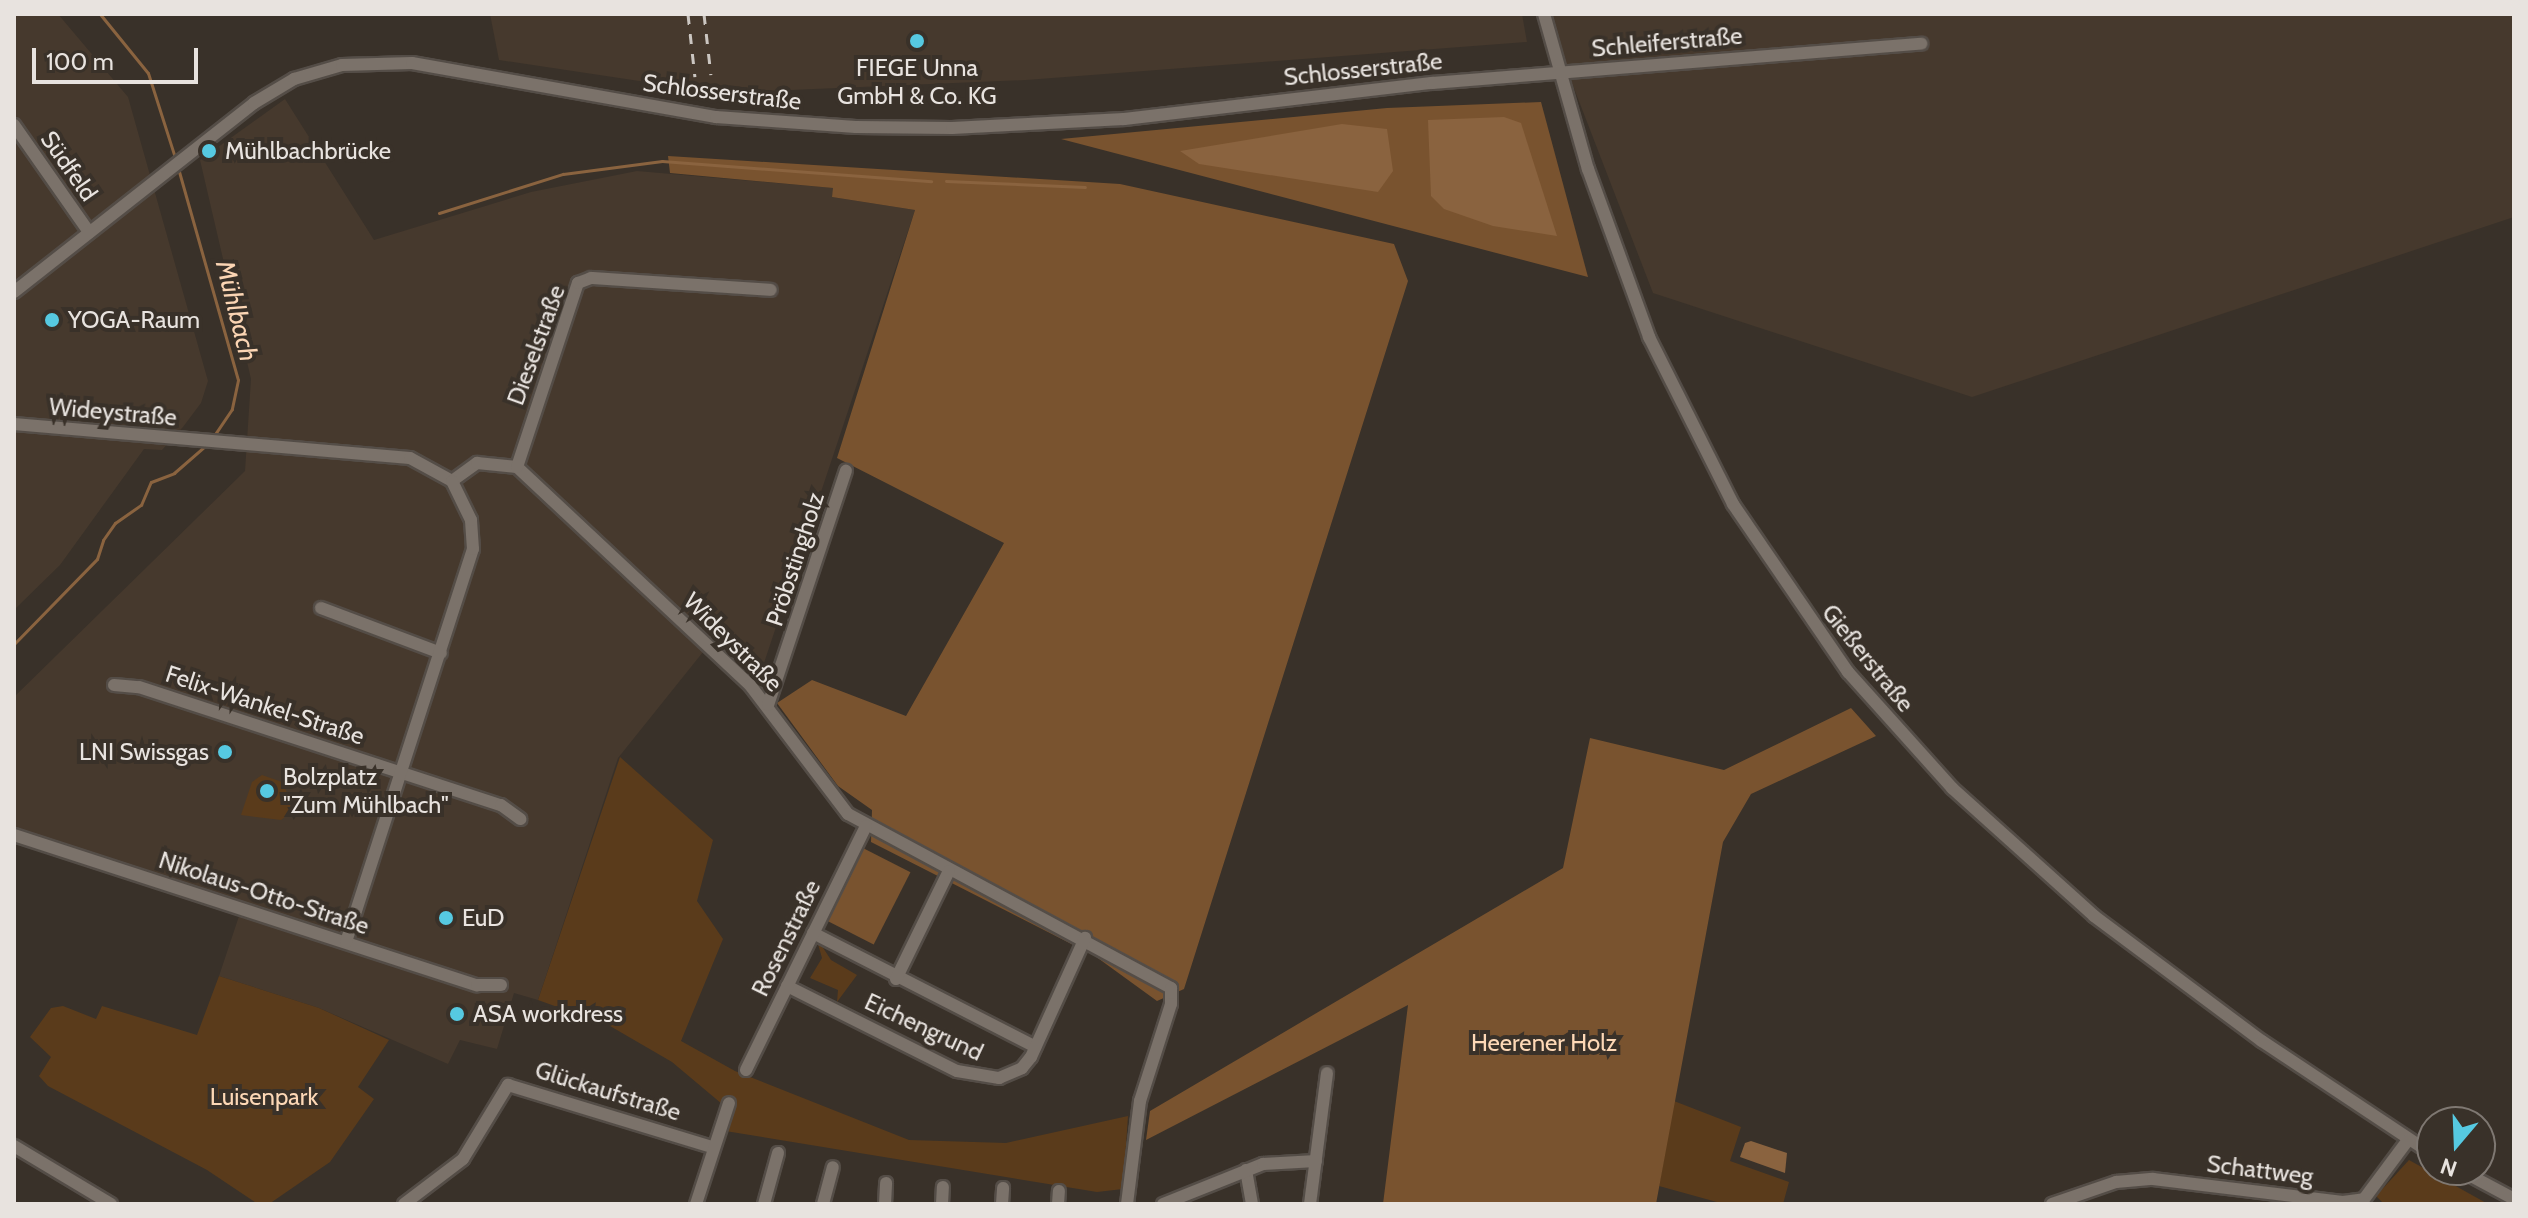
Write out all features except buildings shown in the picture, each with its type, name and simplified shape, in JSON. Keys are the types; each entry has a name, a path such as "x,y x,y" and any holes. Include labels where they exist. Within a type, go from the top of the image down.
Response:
{"street":[{"name":"Gießerstraße","path":"1544,14 1559,73 1619,261 1673,389 1770,564 1848,672 1952,788 2094,916 2262,1041 2408,1140"},
{"name":"Schleiferstraße","path":"1559,73 1921,44"},
{"name":"Schlosserstraße","path":"156,178 294,79 364,62 425,65 704,115 881,128 1099,121 1559,73"},
{"name":"Südfeld","path":"14,125 89,232"},
{"name":"Südfeld","path":"14,292 156,178"},
{"name":"Dieselstraße","path":"517,467 578,283 591,278 771,290"},
{"name":"Wideystraße","path":"14,424 410,458 452,481"},
{"path":"346,942 473,549 471,520 452,481 477,463 517,467"},
{"name":"Wideystraße","path":"517,467 768,705 848,814 949,871 1085,938 1171,988 1171,1004 1140,1101 1127,1204"},
{"name":"Pröbstingholz","path":"768,705 846,471"},
{"path":"321,608 441,653"},
{"name":"Felix-Wankel-Straße","path":"114,685 139,687 501,805 520,819"},
{"name":"Rosenstraße","path":"746,1070 866,826"},
{"name":"Nikolaus-Otto-Straße","path":"14,835 477,985 501,985"},
{"name":"Eichengrund","path":"896,979 949,871"},
{"name":"Eichengrund","path":"813,933 896,979 1036,1047"},
{"name":"Eichengrund","path":"787,986 971,1076 1013,1074 1036,1047 1085,938"},
{"path":"1310,1204 1327,1073"},
{"name":"Glückaufstraße","path":"404,1204 463,1159 508,1085 712,1147"},
{"path":"696,1204 712,1147 729,1103"},
{"path":"2408,1140 2416,1145"},
{"name":"Schattweg","path":"2052,1204 2116,1182 2153,1179 2343,1202 2368,1201 2408,1140"},
{"path":"14,1146 111,1204"},
{"path":"764,1204 778,1153"},
{"path":"1163,1204 1246,1170 1280,1160 1316,1161"},
{"path":"823,1204 833,1167"},
{"path":"1246,1170 1252,1204"},
{"path":"885,1204 886,1183"},
{"path":"2490,1186 2514,1199"},
{"path":"942,1204 943,1187"},
{"path":"1002,1204 1003,1188"}],"shaded area":[{"path":"14,14 58,14 128,97 208,381 201,403 183,427 162,450 144,449 60,565 14,610"},
{"path":"490,14 1522,14 1527,42 1026,80 719,93 499,60"},
{"path":"1552,14 2514,14 2514,217 1972,397 1653,293 1560,52"},
{"path":"285,99 374,240 531,192 637,171 834,188 832,197 915,210 759,678 715,637 618,758 538,1000 514,993 497,1049 460,1040 448,1064 319,1008 219,976 243,904 14,829 14,697 245,471 251,379 200,160"},
{"path":"1504,117 1521,123 1557,236 1493,226 1444,209 1431,196 1428,120"},
{"path":"1342,124 1387,129 1393,171 1378,192 1199,164 1180,151"},
{"path":"1751,1141 1787,1153 1785,1173 1740,1157 1745,1143"}],"green space":[{"path":"1541,102 1588,277 1061,139 1387,108"},
{"path":"668,156 1120,184 1394,244 1408,281 1184,989 1157,1001 1095,956 871,842 872,810 838,786 777,703 812,680 906,716 1004,543 837,458 915,210 832,197 833,188 670,173"},
{"name":"Heerener Holz","path":"1851,708 1876,736 1751,794 1723,842 1656,1204 1383,1204 1408,1005 1146,1140 1150,1111 1563,868 1590,738 1724,770"},
{"path":"620,757 713,840 697,901 723,939 681,1041 735,1071 909,1140 1006,1143 1128,1116 1123,1189 1097,1192 713,1129 722,1104 672,1062 610,1026 538,1000"},
{"name":"Bolzplatz \"Zum Mühlbach\"","path":"262,775 282,782 290,799 290,813 281,820 241,815 252,782"},
{"path":"857,845 910,872 874,944 820,917"},
{"path":"816,937 831,960 857,975 837,1002 838,990 810,978 822,958"},
{"name":"Luisenpark","path":"219,976 319,1008 389,1040 358,1087 374,1099 330,1162 269,1204 258,1204 207,1170 48,1086 39,1076 51,1057 30,1037 51,1008 63,1006 96,1019 102,1006 197,1035"},
{"path":"1674,1101 1741,1127 1730,1161 1789,1182 1783,1204 1724,1204 1659,1186"},
{"path":"2409,1160 2416,1164 2416,1186 2456,1186 2488,1204 2382,1202 2376,1196"}],"waterway":[{"name":"Mühlbach","path":"100,14 148,73 176,161"},
{"path":"439,213 563,174 662,161 931,181"},
{"name":"Mühlbach","path":"178,168 238,380 232,409 213,437"},
{"path":"946,181 1085,187"},
{"name":"Mühlbach","path":"14,644 97,559 103,540 115,523 141,505 151,482 174,473 205,446"}],"railway":[{"path":"688,14 695,77"},
{"path":"704,14 711,75"}],"place":[{"name":"FIEGE Unna GmbH & Co. KG","path":"917,41"},
{"name":"Mühlbachbrücke","path":"209,151"},
{"name":"YOGA-Raum","path":"52,320"},
{"name":"LNI Swissgas","path":"225,752"},
{"name":"Bolzplatz \"Zum Mühlbach\"","path":"267,791"},
{"name":"EuD","path":"446,918"},
{"name":"ASA workdress","path":"457,1014"}]}
